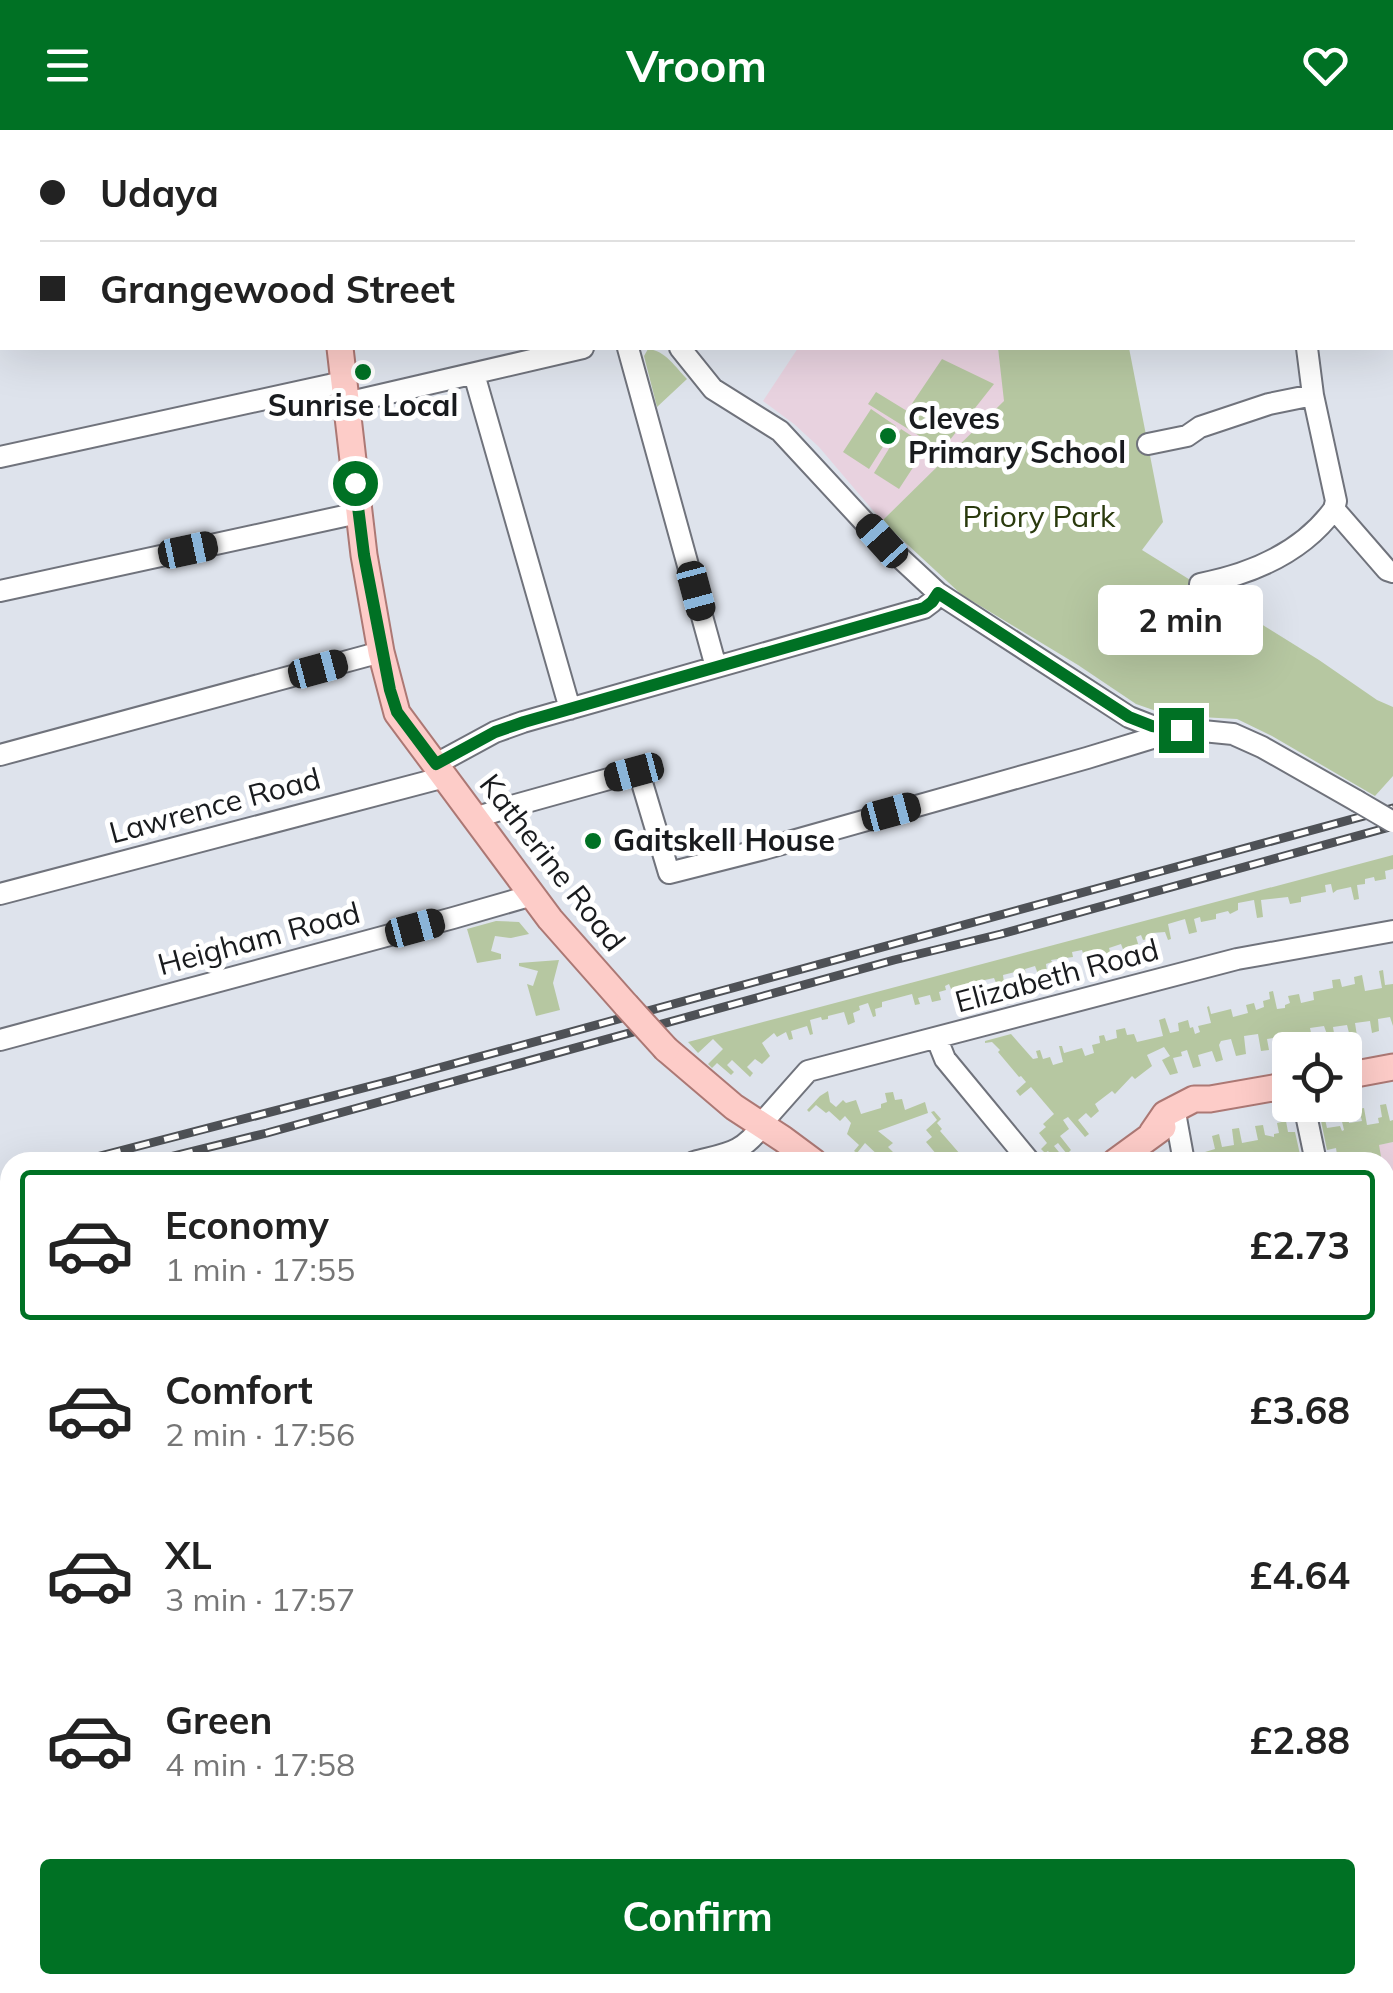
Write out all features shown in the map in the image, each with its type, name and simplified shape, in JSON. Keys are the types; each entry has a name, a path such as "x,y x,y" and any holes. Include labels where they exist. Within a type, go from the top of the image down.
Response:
{"main road":[{"name":"Katherine Road","path":"340,350 358,513 381,652 397,712 550,919 666,1049 734,1107 800,1152"},
{"path":"1362,1073 1393,1067"},
{"path":"1128,1152 1175,1113 1210,1099 1272,1088"}],"street":[{"path":"0,457 344,393 474,374 509,356 564,350"},
{"path":"629,350 716,667"},
{"path":"1200,584 1262,567 1310,535 1334,509 1336,501 1312,396 1308,350"},
{"path":"690,352 713,389 780,431 882,541 938,593 1129,717 1152,726 1233,734 1393,822"},
{"path":"474,374 570,709"},
{"path":"1148,444 1186,436 1269,404 1312,396"},
{"path":"1334,509 1393,572"},
{"path":"0,591 358,513"},
{"name":"Lawrence Road","path":"0,894 440,771 495,732 924,608 938,593"},
{"path":"0,755 381,652"},
{"path":"476,821 484,815 634,772 640,776 669,872 1181,730"},
{"name":"Heigham Road","path":"0,1040 533,895"},
{"name":"Elizabeth Road","path":"732,1152 748,1144 808,1071 1237,960 1393,931"},
{"path":"937,1040 945,1060 1022,1152"},
{"path":"1175,1113 1182,1152"},
{"path":"1308,1122 1314,1152"}],"shaded area":[{"name":"Cleves Primary School","path":"797,350 998,350 1005,401 882,521 819,447 763,401"},
{"path":"1393,1142 1393,1152 1380,1152 1378,1145"}],"green space":[{"path":"647,350 654,350 687,379 657,407 644,356"},
{"name":"Priory Park","path":"998,350 1129,350 1163,522 1142,550 1393,707 1393,776 1375,796 1237,719 1182,716 1136,704 962,595 882,521 1004,401"},
{"path":"942,359 994,384 942,450 868,404 876,392 907,411"},
{"path":"871,409 896,426 869,469 843,452"},
{"path":"901,429 927,446 899,489 874,473"},
{"path":"1393,855 1393,869 1385,871 1386,879 1375,881 1374,877 1357,885 1359,899 1354,900 1351,887 1333,893 1331,884 1325,885 1326,892 1301,897 1301,902 1290,904 1288,897 1261,900 1263,917 1257,918 1254,900 1238,903 1238,910 1230,914 1216,914 1216,919 1201,922 1200,917 1194,919 1197,932 1189,934 1185,919 1168,924 1171,939 1165,932 1152,933 1154,944 1150,945 1141,935 1136,937 1139,947 1124,952 1121,944 1109,948 1111,955 1102,957 1099,950 1094,951 1096,957 1085,960 1082,950 1072,952 1073,957 1046,964 1047,972 1038,974 1035,966 1025,969 1026,975 1017,978 1015,972 1003,975 1004,983 997,985 994,978 980,981 981,989 975,991 973,983 960,987 958,995 949,984 939,992 941,1000 932,1002 930,995 918,998 920,1004 915,1005 912,994 882,1002 873,1017 868,1003 859,1006 860,1010 853,1013 855,1022 848,1025 844,1012 828,1019 810,1020 813,1034 807,1026 791,1031 793,1039 789,1040 786,1032 777,1037 774,1033 762,1043 770,1056 762,1064 755,1059 747,1067 753,1073 750,1077 732,1060 727,1065 734,1072 731,1075 717,1063 712,1068 708,1064 723,1049 713,1039 698,1053 688,1042"},
{"path":"496,921 519,922 529,934 495,936 491,951 501,954 501,959 477,963 467,929"},
{"path":"559,960 553,983 560,1010 536,1016 527,984 533,986 538,971 519,963"},
{"path":"1383,970 1385,985 1393,984 1393,1026 1390,1017 1378,1019 1379,1031 1372,1033 1370,1021 1355,1023 1356,1032 1349,1032 1347,1025 1333,1027 1334,1032 1326,1032 1324,1026 1310,1028 1311,1032 1272,1032 1272,1038 1267,1039 1269,1050 1261,1051 1258,1034 1244,1036 1246,1054 1236,1056 1231,1039 1221,1041 1223,1060 1216,1062 1212,1051 1198,1055 1201,1066 1193,1068 1187,1050 1173,1058 1178,1073 1170,1075 1162,1060 1170,1056 1164,1047 1147,1055 1152,1066 1095,1104 1099,1111 1091,1118 1086,1113 1078,1120 1089,1134 1085,1137 1068,1117 1063,1120 1069,1129 1060,1136 1069,1152 1058,1143 1054,1146 1059,1152 1041,1149 1047,1143 1039,1133 1054,1114 1031,1087 1020,1096 1016,1091 1026,1082 992,1042 985,1043 1011,1034 1033,1059 1038,1058 1036,1051 1040,1050 1043,1059 1050,1057 1053,1065 1063,1062 1059,1046 1064,1053 1082,1048 1085,1056 1094,1053 1092,1045 1100,1043 1099,1036 1104,1035 1106,1041 1117,1038 1116,1030 1125,1028 1127,1035 1134,1034 1137,1042 1163,1036 1159,1020 1165,1018 1170,1033 1179,1031 1178,1023 1188,1020 1195,1034 1200,1032 1198,1026 1211,1023 1207,1007 1211,1014 1231,1009 1233,1017 1248,1013 1246,1005 1254,1003 1256,1010 1264,1007 1263,1001 1270,999 1269,992 1273,991 1277,1009 1290,1003 1288,996 1299,994 1301,1003 1314,1000 1313,992 1333,988 1332,980 1340,979 1342,987 1355,984 1354,977 1362,975 1365,991 1382,988 1379,971"},
{"path":"828,1091 830,1102 836,1107 843,1100 856,1100 861,1114 881,1108 887,1102 885,1093 893,1092 895,1100 902,1099 905,1110 925,1102 928,1113 878,1131 893,1143 888,1147 893,1152 875,1152 865,1143 856,1152 859,1145 847,1134 851,1123 845,1116 840,1121 816,1105 807,1110"},
{"path":"1386,1104 1390,1121 1393,1120 1393,1142 1379,1145 1380,1152 1327,1150 1321,1122 1326,1122 1327,1128 1340,1126 1342,1131 1342,1122 1362,1122 1362,1108 1367,1125 1379,1123 1378,1118 1382,1117 1380,1105"},
{"path":"931,1112 941,1119 937,1123 940,1131 958,1152 934,1152 926,1142 932,1137 926,1130 937,1120"},
{"path":"1286,1122 1288,1132 1295,1132 1299,1152 1205,1152 1215,1149 1212,1136 1219,1134 1222,1147 1234,1145 1232,1129 1239,1128 1242,1143 1258,1140 1255,1126 1263,1125 1265,1135 1274,1137 1279,1133 1277,1123"}],"railway":[{"path":"116,1152 1393,808"},
{"path":"190,1152 1393,826"}],"place":[{"name":"Sunrise Local","path":"363,372"},
{"name":"Cleves Primary School","path":"888,436"},
{"name":"Gaitskell House","path":"593,841"}],"route":[{"path":"355,483 364,555 390,690 397,712 436,764 495,732 524,722 924,608 938,593 1129,717 1152,726 1181,730"}]}
